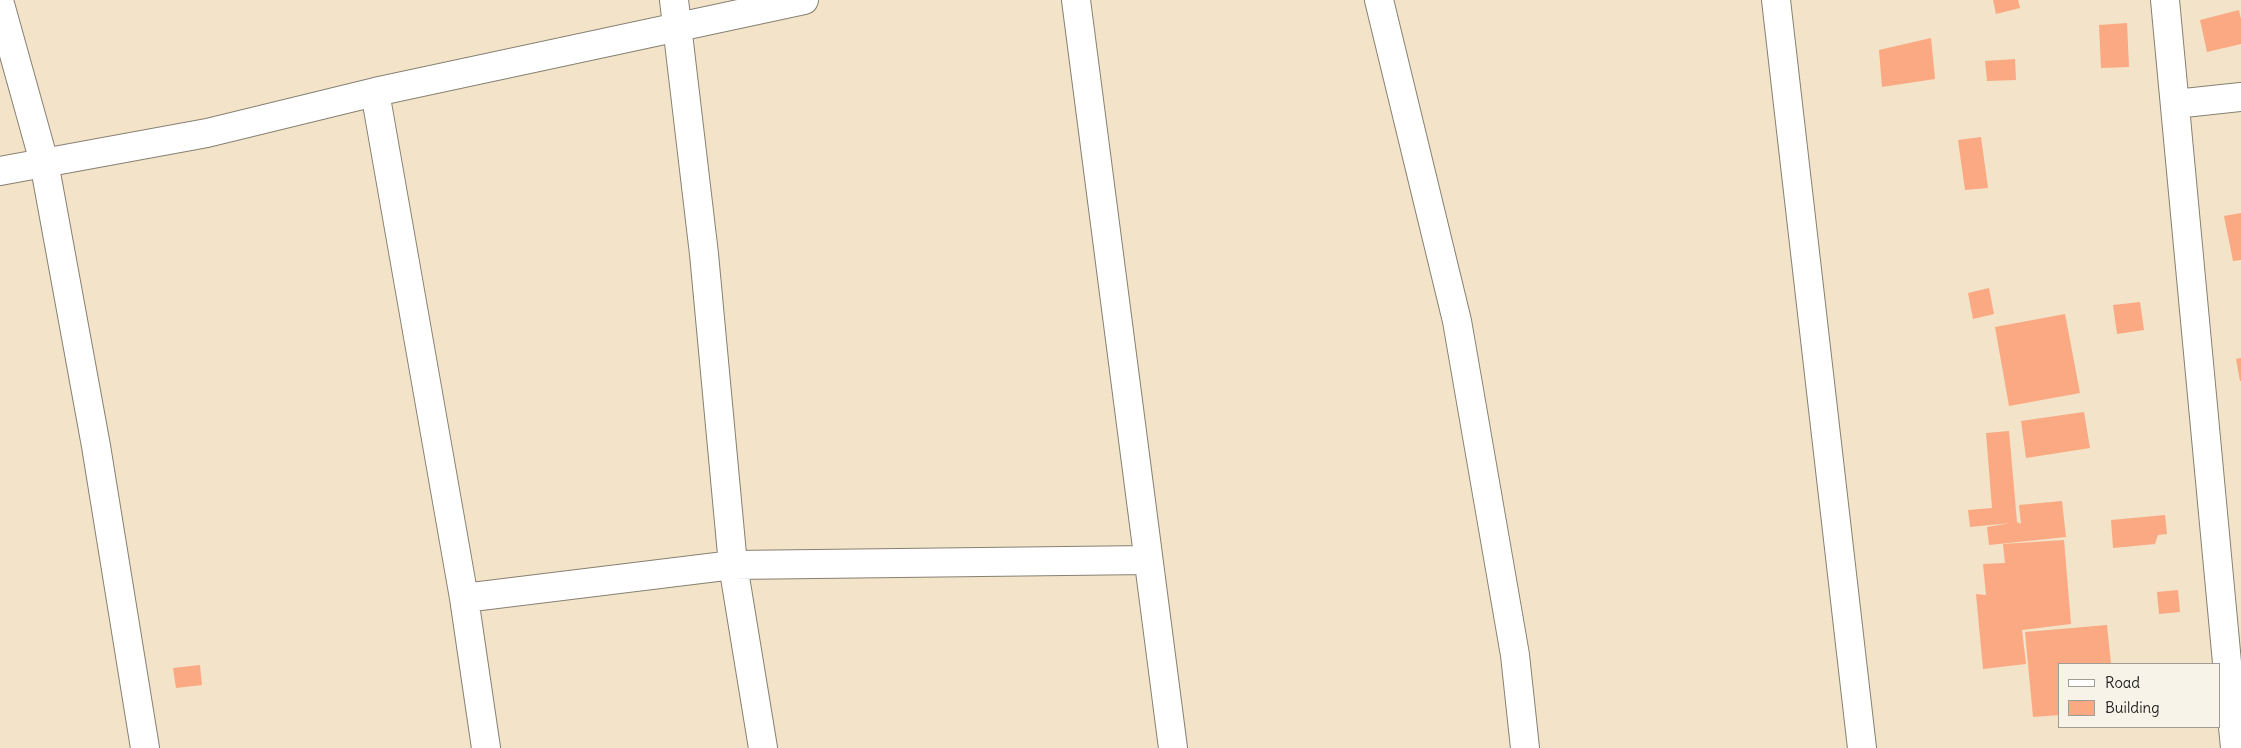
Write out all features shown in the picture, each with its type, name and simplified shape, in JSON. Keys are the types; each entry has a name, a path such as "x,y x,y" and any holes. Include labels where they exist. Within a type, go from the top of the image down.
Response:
{"street":[{"path":"0,172 44,162 207,133 375,92 676,13 804,0"},
{"path":"1076,0 1173,748"},
{"path":"1379,0 1457,321 1516,655 1525,748"},
{"path":"1776,0 1862,748"},
{"path":"2165,0 2235,748"},
{"path":"0,4 44,162 96,446 145,748"},
{"path":"676,13 704,254 733,565 763,748"},
{"path":"375,92 464,598 486,748"},
{"path":"2175,104 2241,97"},
{"path":"464,598 733,565 1148,560"}],"building":[{"path":"1993,0 2018,0 2020,8 1996,14"},
{"path":"2239,10 2241,44 2207,52 2200,20"},
{"path":"2127,23 2129,67 2101,68 2099,25"},
{"path":"1931,38 1935,79 1882,87 1879,50"},
{"path":"2015,59 2016,80 1987,81 1985,61"},
{"path":"1981,137 1988,188 1965,190 1958,140"},
{"path":"2241,213 2241,260 2233,261 2224,216"},
{"path":"1989,288 1994,314 1973,319 1968,293"},
{"path":"2140,302 2144,330 2117,334 2113,305"},
{"path":"2065,314 2080,393 2009,406 1995,327"},
{"path":"2241,358 2241,381 2240,381 2236,359"},
{"path":"2084,412 2090,448 2026,458 2021,421"},
{"path":"2009,431 2017,522 2021,524 2019,505 2062,501 2066,537 1989,545 1987,527 2011,523 1970,527 1968,510 1992,508 1986,433"},
{"path":"2165,515 2167,534 2158,535 2155,544 2113,548 2111,520"},
{"path":"2064,540 2071,624 2022,630 2026,664 1983,669 1976,594 1986,595 1983,564 2005,563 2003,544"},
{"path":"2178,590 2180,612 2159,614 2157,592"},
{"path":"2107,625 2111,663 2058,663 2058,715 2033,717 2025,632"},
{"path":"200,665 202,685 176,688 173,668"}]}
